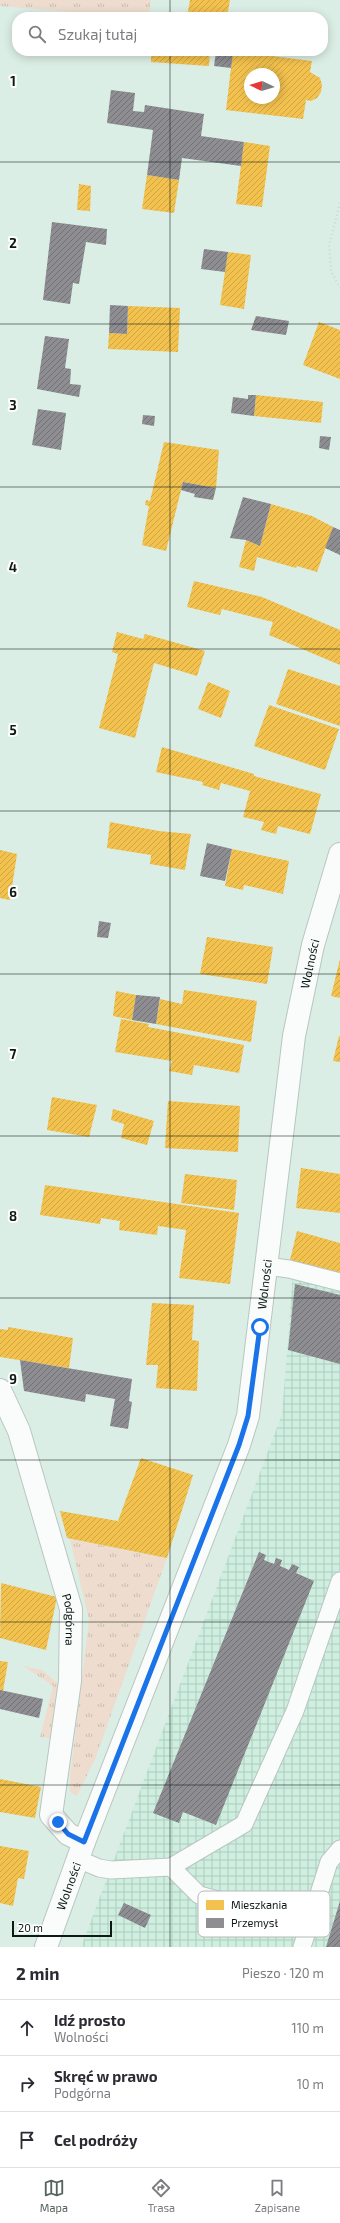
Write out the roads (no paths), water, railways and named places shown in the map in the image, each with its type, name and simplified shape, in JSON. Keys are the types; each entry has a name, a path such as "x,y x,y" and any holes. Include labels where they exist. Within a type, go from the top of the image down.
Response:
{"street":[{"name":"Wolności","path":"46,1947 81,1851 246,1423 256,1365 266,1266 294,1036 313,945 340,854"},
{"name":"Podgórna","path":"0,1390 19,1431 72,1609 70,1681 52,1815 81,1851"}],"lane":[{"path":"266,1266 289,1269 340,1282"},
{"path":"81,1851 99,1868 111,1870 170,1867 244,1824 295,1711 340,1581"},
{"path":"320,1891 329,1862 340,1850"},
{"path":"170,1867 198,1894"},
{"path":"302,1947 305,1937"}]}
